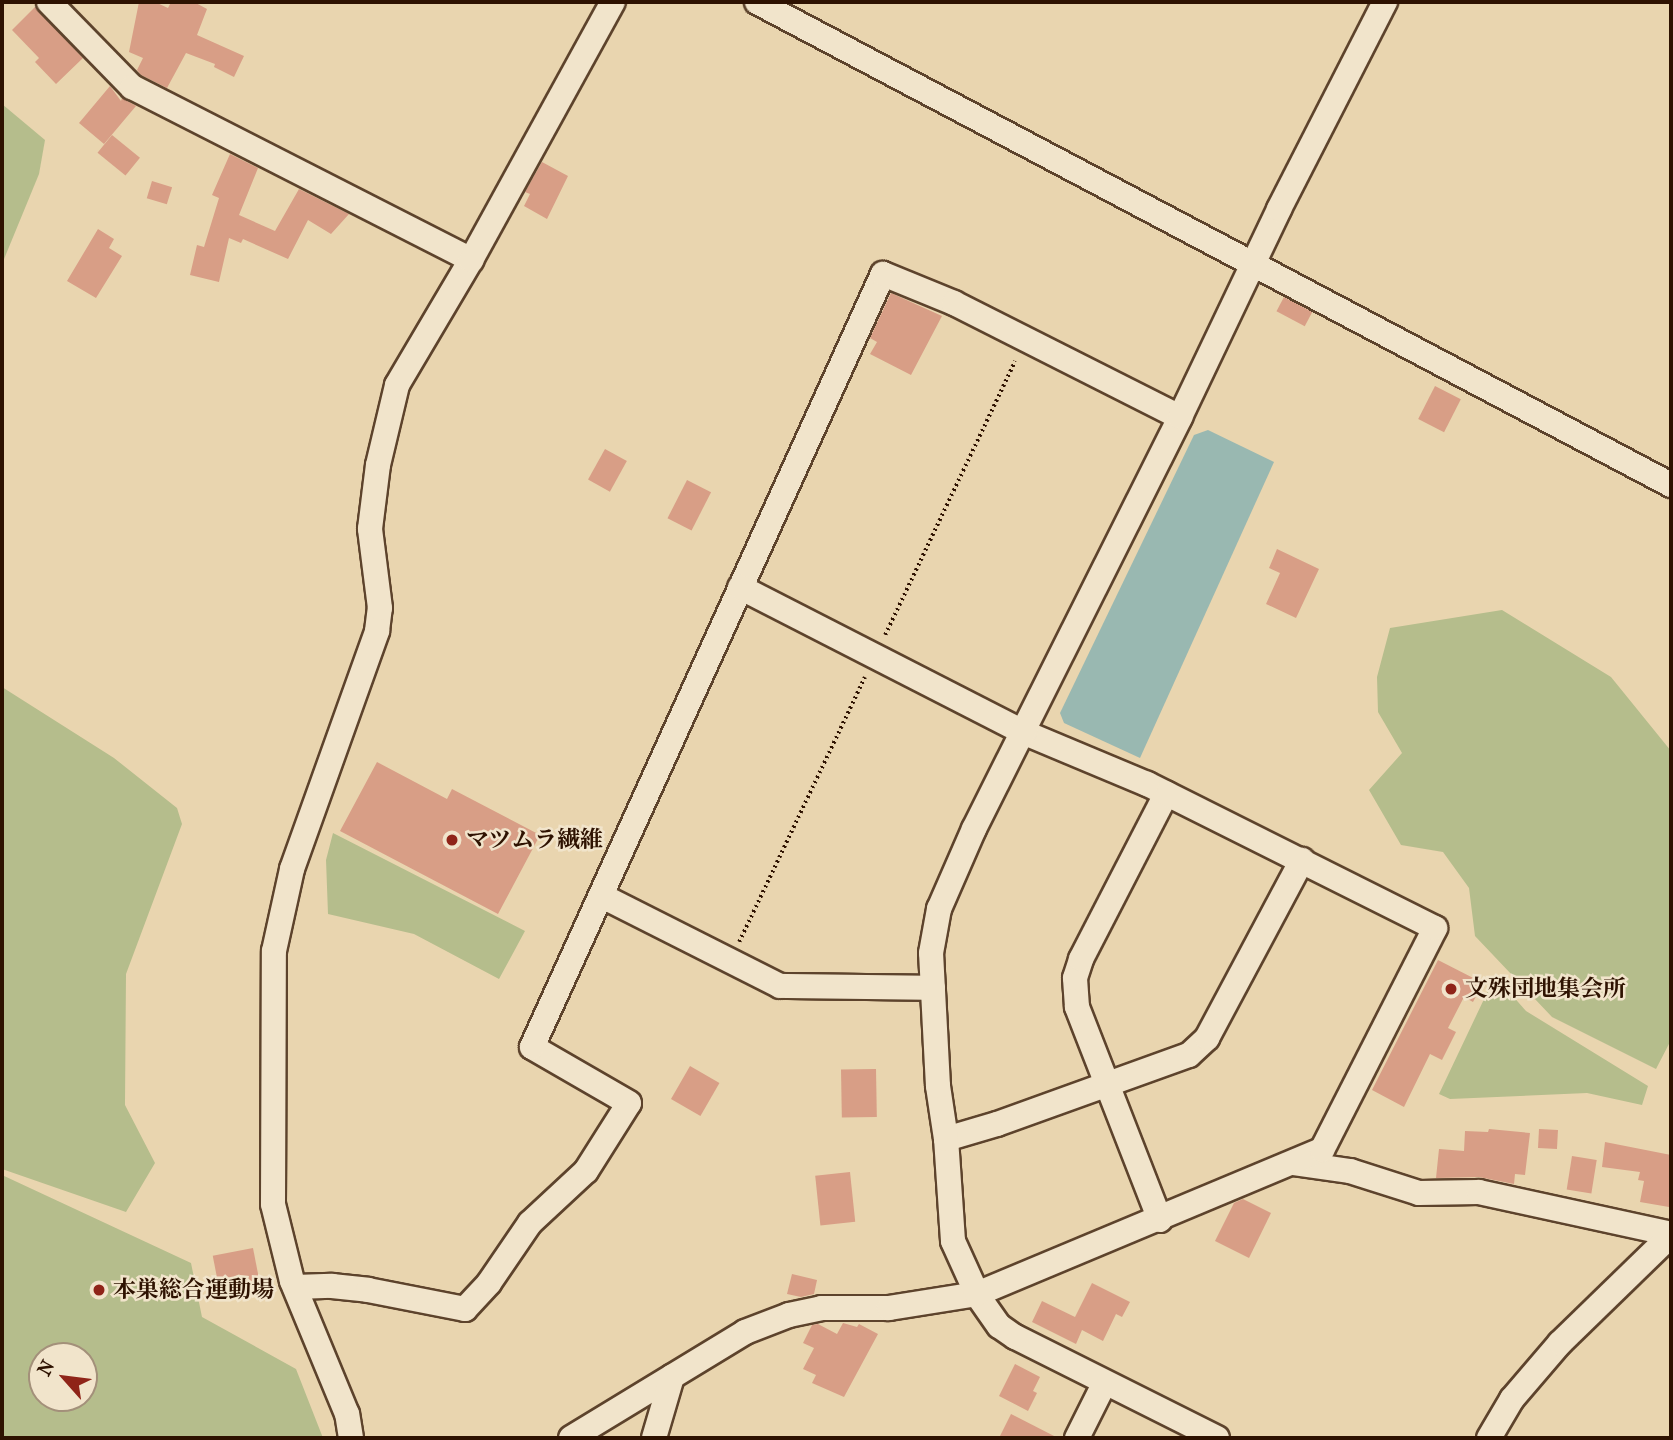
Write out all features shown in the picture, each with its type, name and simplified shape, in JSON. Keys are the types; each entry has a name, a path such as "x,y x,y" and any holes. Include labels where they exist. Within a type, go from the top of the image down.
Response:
{"street":[{"path":"49,2 132,87 471,260"},
{"path":"351,1438 347,1414 295,1287 273,1204 274,951 292,869 377,632 380,608 370,529 378,465 397,385 471,260 613,2"},
{"path":"757,2 1671,485"},
{"path":"1217,1438 1104,1384 999,1326 977,1294 953,1241 946,1139 938,1086 931,953 939,909 974,830 1025,733 1180,417 1251,265 1385,2"},
{"path":"295,1287 332,1286 368,1290 465,1309 489,1283 530,1223 586,1171 629,1103 531,1047 883,274 954,303 1180,417"},
{"path":"571,1438 746,1332 789,1315 821,1308 889,1308 977,1294 1160,1220 1322,1150 1434,928 1166,794 1025,733 740,587"},
{"path":"1160,1220 1105,1085 1077,1007 1075,978 1081,959 1166,794"},
{"path":"946,1139 997,1124 1189,1055 1207,1038 1302,860"},
{"path":"602,896 780,986 933,988"},
{"path":"1290,1163 1350,1171 1419,1193 1479,1192 1671,1234"},
{"path":"1489,1438 1512,1399 1560,1343 1671,1234"},
{"path":"653,1438 672,1377"},
{"path":"1077,1438 1104,1384"}],"green space":[{"path":"2,104 45,140 39,174 2,264"},
{"path":"1502,610 1611,677 1671,751 1671,1040 1656,1069 1552,1017 1475,936 1469,888 1443,852 1401,845 1369,790 1402,753 1378,712 1377,677 1390,628"},
{"path":"2,687 114,758 177,808 182,824 126,974 125,1105 155,1163 126,1212 2,1169"},
{"path":"333,833 525,931 499,979 414,934 328,914 326,860"},
{"path":"1495,976 1526,1011 1648,1086 1642,1105 1587,1093 1450,1099 1439,1094"},
{"name":"本巣総合運動場","path":"2,1175 191,1263 202,1317 296,1369 323,1438 2,1438"}],"water":[{"path":"1208,430 1274,462 1140,758 1064,723 1060,713 1194,435"}],"building":[{"path":"139,2 155,2 168,8 171,2 194,2 207,9 197,35 244,56 234,77 214,67 215,64 186,53 167,88 141,75 137,70 143,58 129,52"},
{"path":"35,7 83,58 56,84 35,62 39,58 12,30"},
{"path":"110,86 121,101 122,98 136,106 104,144 79,123"},
{"path":"112,135 140,158 126,176 98,153"},
{"path":"230,154 258,168 239,215 275,231 299,189 349,214 331,234 308,220 288,259 243,239 241,243 229,238 219,282 190,275 197,245 204,247 219,198 212,195"},
{"path":"542,162 568,176 547,219 524,206 530,194 525,192"},
{"path":"152,181 172,187 167,204 147,198"},
{"path":"98,229 114,239 109,248 122,256 96,298 67,281"},
{"path":"891,293 942,316 911,375 870,354 877,342 870,338"},
{"path":"1284,297 1312,312 1305,326 1276,311"},
{"path":"1435,386 1461,399 1444,432 1418,419"},
{"path":"605,449 627,461 610,492 588,480"},
{"path":"687,480 711,492 692,531 667,518"},
{"path":"1277,549 1319,569 1296,618 1266,604 1280,573 1269,568"},
{"name":"マツムラ繊維","path":"377,762 447,799 452,789 540,835 498,914 340,831"},
{"path":"1438,960 1483,983 1473,1002 1464,997 1448,1028 1456,1032 1442,1060 1430,1054 1404,1107 1372,1090"},
{"path":"690,1066 719,1083 700,1116 671,1099"},
{"path":"876,1069 877,1117 842,1118 841,1070"},
{"path":"1489,1129 1530,1133 1525,1175 1515,1174 1514,1184 1479,1177 1436,1178 1439,1149 1464,1151 1465,1131 1488,1132"},
{"path":"1539,1129 1558,1130 1557,1149 1538,1148"},
{"path":"1605,1142 1671,1155 1669,1207 1640,1202 1644,1181 1638,1180 1640,1172 1602,1167"},
{"path":"1572,1156 1597,1160 1591,1193 1567,1190"},
{"path":"850,1172 855,1222 820,1225 815,1176"},
{"path":"1243,1199 1271,1213 1249,1258 1215,1241 1234,1203"},
{"path":"253,1248 261,1291 221,1299 213,1256"},
{"path":"792,1274 817,1280 814,1294 801,1297 787,1294"},
{"path":"1092,1283 1130,1302 1122,1317 1116,1314 1103,1341 1082,1330 1076,1344 1032,1322 1042,1301 1075,1317"},
{"path":"843,1323 857,1327 859,1324 878,1334 844,1397 812,1383 816,1375 803,1369 814,1348 803,1343 812,1325 818,1324 837,1334"},
{"path":"1015,1364 1040,1377 1033,1391 1037,1393 1028,1411 999,1396"},
{"path":"1011,1414 1058,1438 999,1438"}],"place":[{"name":"マツムラ繊維","path":"452,840"},
{"name":"文殊団地集会所","path":"1451,989"},
{"name":"本巣総合運動場","path":"99,1290"}]}
